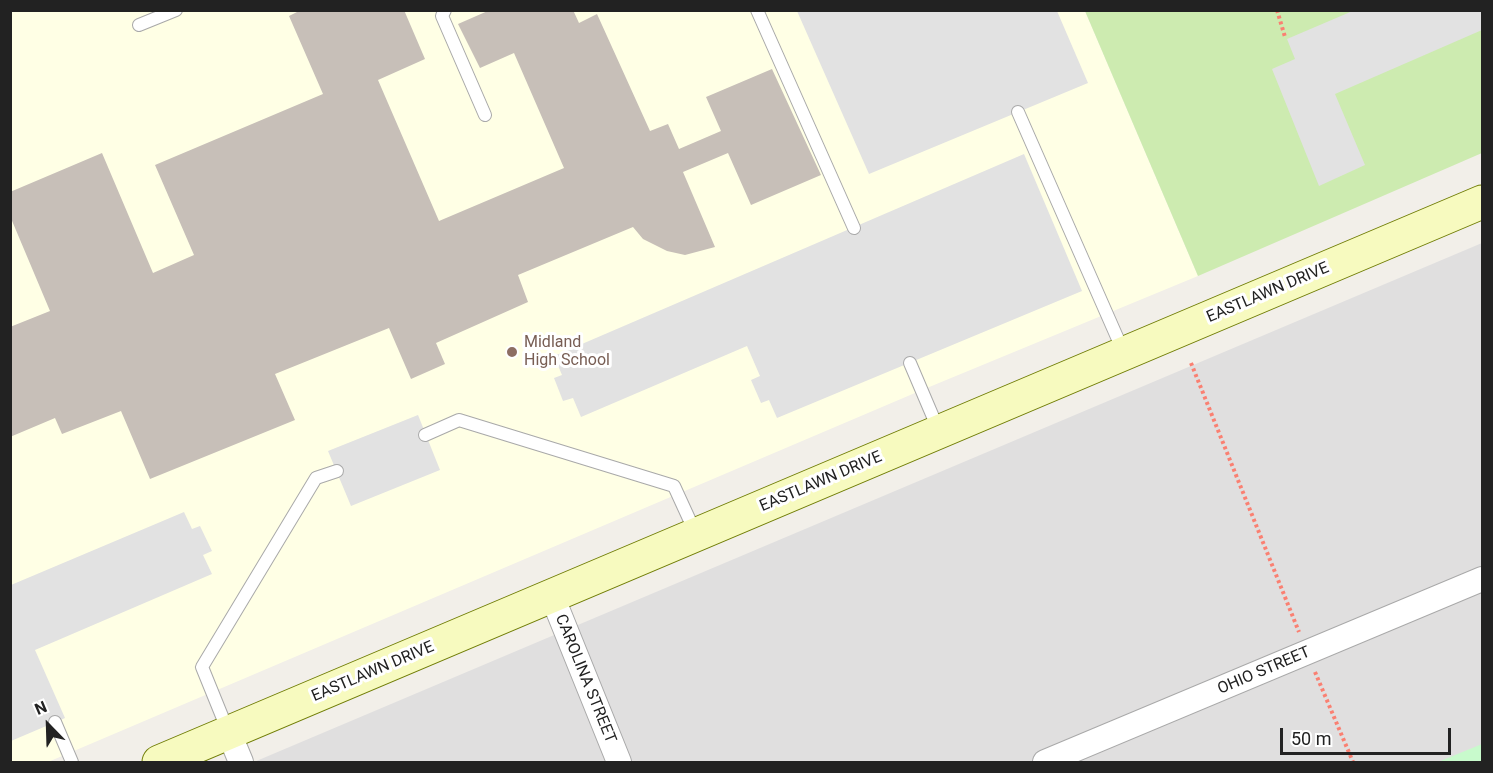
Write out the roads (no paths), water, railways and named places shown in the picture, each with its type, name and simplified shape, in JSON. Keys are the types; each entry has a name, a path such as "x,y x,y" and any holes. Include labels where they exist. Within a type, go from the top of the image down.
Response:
{"street":[{"name":"EASTLAWN DRIVE","path":"159,762 235,748 552,596 1482,202"},
{"name":"OHIO STREET","path":"1045,762 1482,579"},
{"name":"CAROLINA STREET","path":"552,596 619,762"}],"lane":[{"path":"139,25 176,10"},
{"path":"446,10 442,16 485,116"},
{"path":"757,10 854,228"},
{"path":"1018,112 1124,354"},
{"path":"910,363 939,432"},
{"path":"425,435 459,420 674,486 696,535"},
{"path":"235,748 202,667 316,478 337,471"},
{"path":"55,722 72,762"}],"place":[{"name":"Midland High School","path":"512,352"}]}
